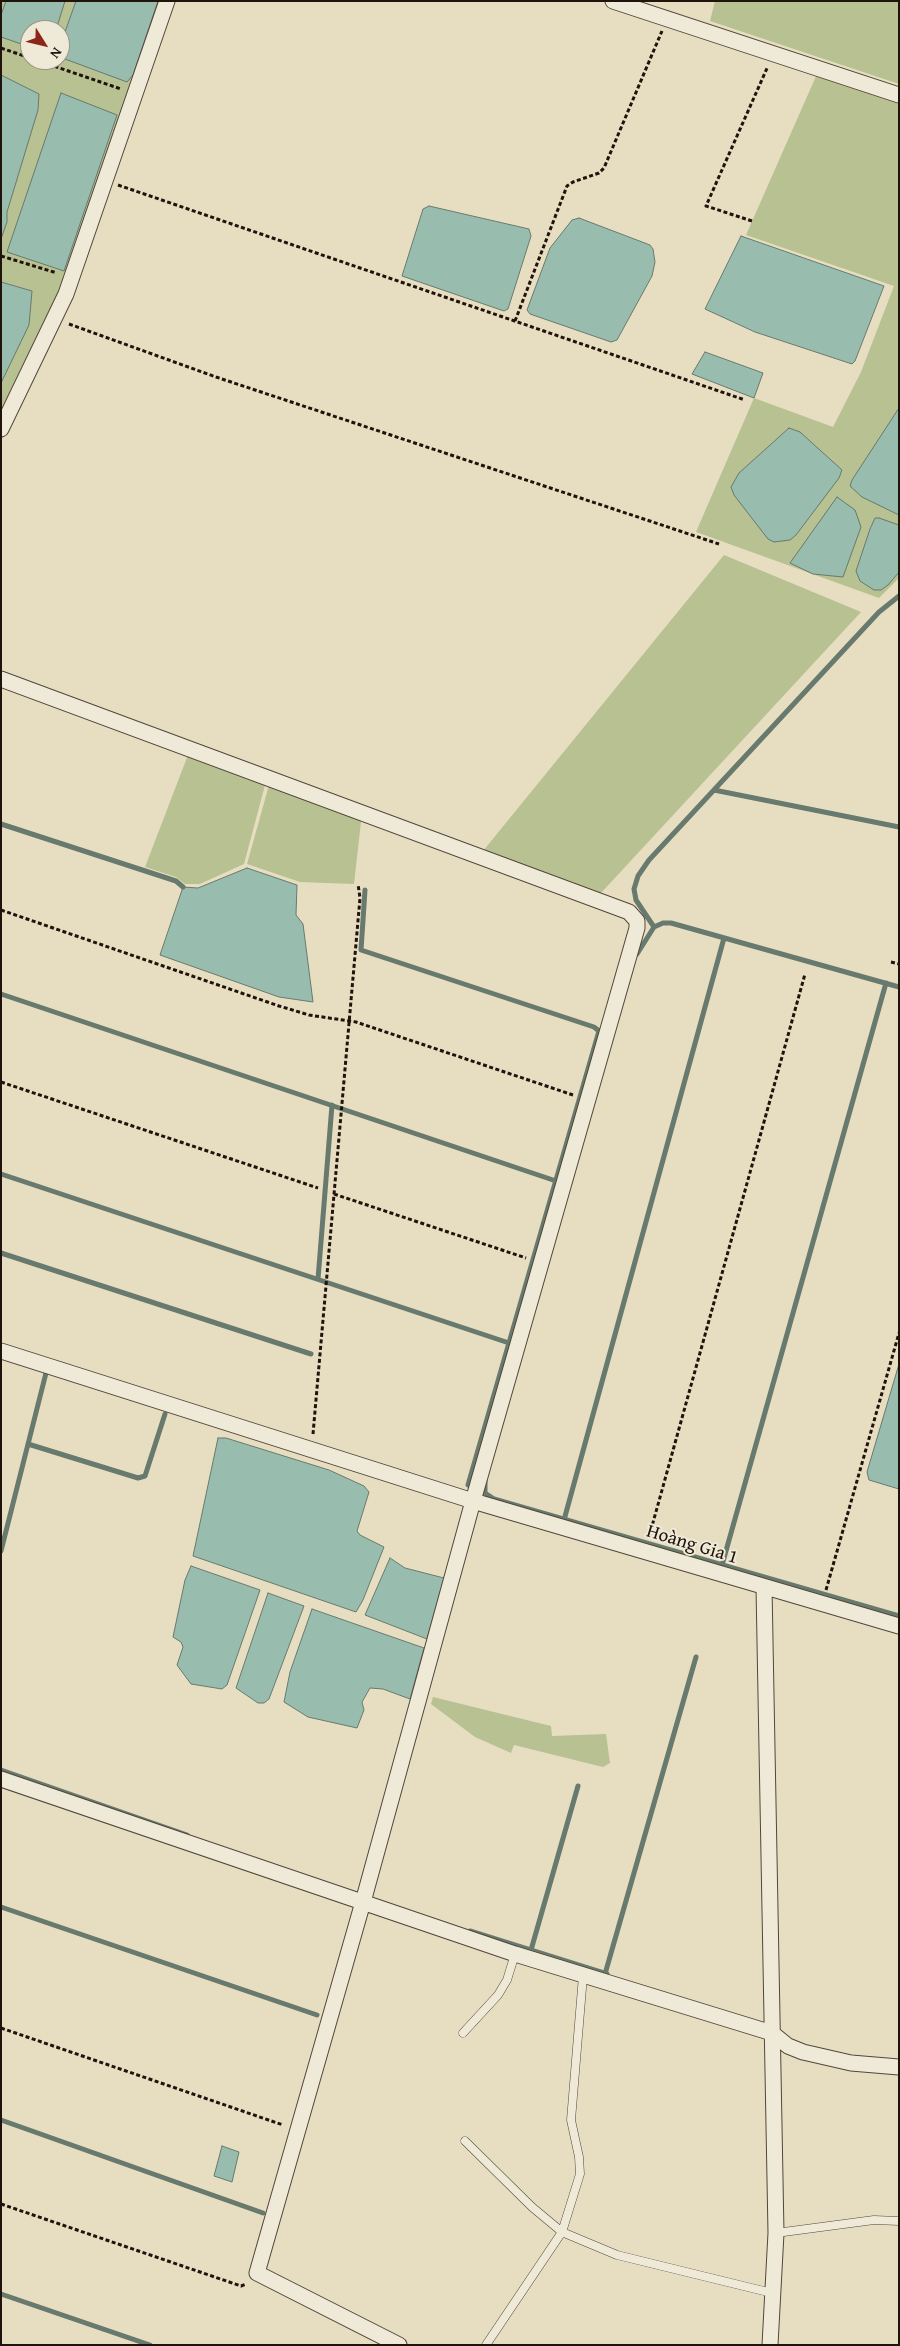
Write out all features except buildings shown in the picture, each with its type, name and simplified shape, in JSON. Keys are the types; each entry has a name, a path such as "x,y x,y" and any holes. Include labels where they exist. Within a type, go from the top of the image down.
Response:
{"street":[{"path":"1,430 72,278 167,1"},
{"path":"613,1 899,95"},
{"path":"1,679 634,915 638,921 473,1501 364,1902 257,2273 399,2345"},
{"name":"Hoàng Gia 1","path":"1,1351 473,1501 899,1626"},
{"path":"764,1587 776,2233 770,2345"},
{"path":"1,1779 515,1954 772,2033 788,2046 803,2052 851,2063 899,2068"}],"lane":[{"path":"463,2033 498,1995 507,1980 515,1954"},
{"path":"486,2345 562,2232 580,2174 579,2157 572,2120 583,1976"},
{"path":"465,2141 532,2207 562,2232 617,2255 772,2293"},
{"path":"776,2233 874,2220 899,2221"}],"path":[{"path":"515,321 567,186 599,173 604,168 667,19"},
{"path":"1,48 20,55"},
{"path":"752,221 706,206 774,54"},
{"path":"65,70 136,94"},
{"path":"106,181 745,400"},
{"path":"1,256 72,278"},
{"path":"54,319 216,377 719,544"},
{"path":"311,1450 360,898 358,884"},
{"path":"1,910 279,1006 309,1015 349,1021 588,1100"},
{"path":"891,962 899,964"},
{"path":"644,1552 805,974"},
{"path":"1,1082 318,1188"},
{"path":"334,1194 541,1263"},
{"path":"822,1604 899,1333"},
{"path":"1,2028 298,2130"},
{"path":"1,2204 241,2286 249,2283 257,2273"}],"shaded area":[{"path":"1,1 161,1 71,269 1,418"},
{"path":"6,1 65,1 59,20 20,20 20,44 1,37 1,15"},
{"path":"76,1 158,1 133,75 127,82 70,61 69,20"},
{"path":"715,1 899,1 899,84 710,21"},
{"path":"817,74 899,102 899,578 879,598 696,532 754,398 833,427 861,372 894,286 746,235"},
{"path":"1,75 39,94 38,110 7,212 7,222 1,239"},
{"path":"61,93 117,115 64,271 7,252"},
{"path":"429,206 529,229 531,236 508,309 504,311 402,276 423,209"},
{"path":"579,218 650,245 653,249 655,262 652,276 617,340 611,342 530,314 527,310 550,248 572,220"},
{"path":"741,236 884,286 855,361 852,364 755,332 705,309"},
{"path":"1,282 32,291 29,325 1,383"},
{"path":"705,352 763,373 754,398 692,374"},
{"path":"899,408 899,515 862,497 850,486"},
{"path":"789,428 800,432 842,470 839,478 796,535 790,540 774,542 768,539 734,495 731,487 739,473"},
{"path":"837,497 855,510 861,527 843,577 813,574 790,563"},
{"path":"875,518 899,525 899,572 888,585 881,590 874,590 860,581 856,571 870,529"},
{"path":"724,555 861,612 601,893 483,851"},
{"path":"188,755 264,782 265,785 244,864 200,884 185,884 176,877 145,867"},
{"path":"269,785 359,818 361,822 354,884 300,882 247,864"},
{"path":"247,868 297,885 296,915 303,924 313,1002 279,997 160,955 183,887 198,888"},
{"path":"899,1364 899,1489 869,1480 867,1472"},
{"path":"218,1438 226,1438 329,1470 364,1486 369,1492 357,1531 360,1535 384,1547 363,1600 356,1612 193,1556"},
{"path":"390,1558 405,1568 444,1578 427,1639 365,1615"},
{"path":"191,1566 260,1590 227,1685 222,1689 191,1684 177,1665 183,1647 181,1642 173,1637 185,1580"},
{"path":"268,1593 304,1606 269,1699 264,1703 258,1703 236,1688"},
{"path":"312,1609 424,1648 410,1699 383,1689 370,1688 362,1702 364,1710 357,1728 308,1717 284,1702 290,1672"},
{"path":"433,1697 551,1726 552,1736 606,1734 610,1763 603,1767 514,1745 511,1753 475,1737 431,1704"},
{"path":"222,2146 239,2152 232,2182 214,2176"}],"waterway":[{"path":"654,927 636,900 634,889 638,876 649,860 879,612 899,596"},
{"path":"714,790 899,827"},
{"path":"1,824 176,881 183,887"},
{"path":"365,890 361,950 594,1027 599,1031 468,1485"},
{"path":"637,954 654,927 663,923 671,923 899,987"},
{"path":"564,1520 724,938"},
{"path":"722,1565 886,983"},
{"path":"1,994 556,1181"},
{"path":"318,1279 332,1105"},
{"path":"1,1174 509,1343"},
{"path":"1,1253 311,1354"},
{"path":"1,1551 46,1373"},
{"path":"28,1444 138,1478 145,1476 165,1414"},
{"path":"485,1481 485,1493 494,1499 899,1616"},
{"path":"605,1974 696,1657"},
{"path":"1,1770 187,1835"},
{"path":"531,1950 578,1786"},
{"path":"1,1907 317,2015"},
{"path":"470,1931 607,1974"},
{"path":"1,2120 263,2213"},
{"path":"1,2294 150,2345"}]}
